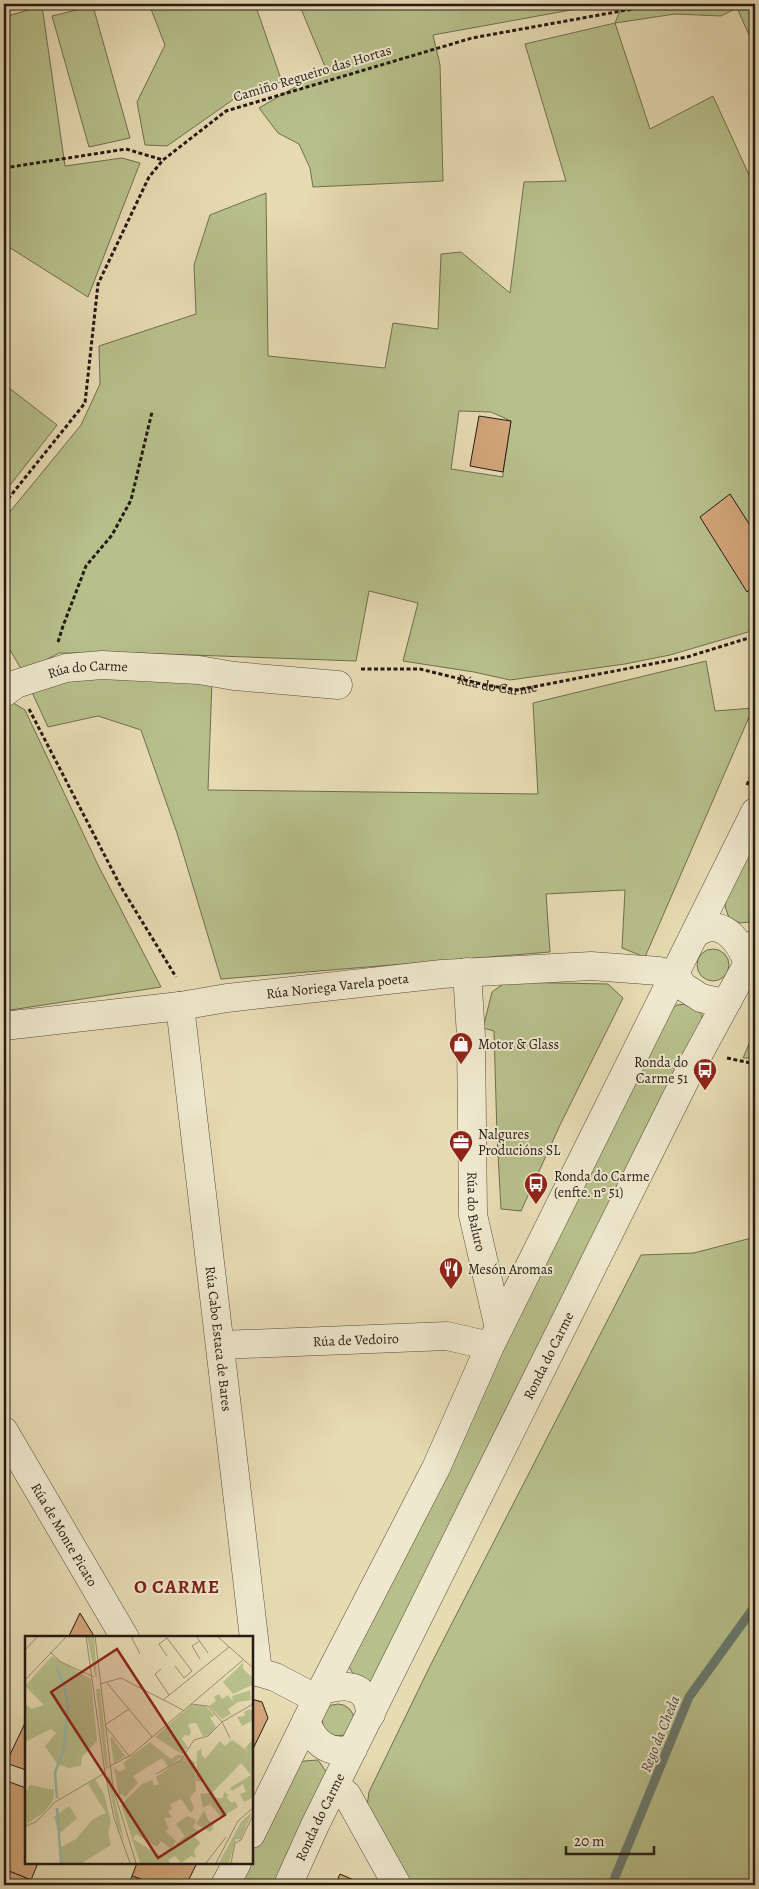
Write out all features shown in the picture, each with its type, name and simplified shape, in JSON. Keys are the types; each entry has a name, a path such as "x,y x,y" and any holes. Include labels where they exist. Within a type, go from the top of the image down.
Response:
{"street":[{"name":"Rúa do Carme","path":"10,688 66,668 102,665 199,670 234,676 348,677"},
{"path":"252,1832 315,1704 436,1468 495,1337 755,812"},
{"name":"Ronda do Carme","path":"288,1885 335,1785 693,1064 753,958 743,949 736,938 719,928 704,927 695,934"},
{"name":"Rúa Noriega Varela poeta","path":"4,1026 256,995 467,972 591,966 658,971 674,975"},
{"name":"Rúa do Baluro","path":"467,972 471,1036 473,1215 495,1337"},
{"path":"674,975 684,987 700,998 718,1002 728,1000"},
{"name":"Rúa Cabo Estaca de Bares","path":"185,1005 250,1636"},
{"name":"Rúa de Vedoiro","path":"220,1346 447,1336 495,1337"},
{"name":"Rúa de Monte Picato","path":"4,1431 124,1636"},
{"name":"Rúa Cabo Estaca de Bares","path":"252,1652 254,1671"},
{"path":"254,1671 275,1677 315,1704"},
{"path":"315,1704 335,1686 344,1686 359,1691 366,1697 371,1714"},
{"name":"Ronda do Carme","path":"315,1704 310,1734 319,1743 334,1751 354,1749"},
{"path":"335,1785 348,1795 396,1885"},
{"path":"225,1885 236,1864"}],"path":[{"name":"Camiño Regueiro das Hortas","path":"4,504 85,403 98,284 149,177 163,160 226,111 472,38 660,4"},
{"path":"4,168 126,149 163,160"},
{"path":"50,674 63,626 86,566 112,535 131,500 152,412"},
{"name":"Rúa do Carme","path":"348,677 420,669 485,685 517,690 687,657 755,636"},
{"path":"10,688 121,887 181,985 185,1005"},
{"path":"724,1058 755,1064"}],"green space":[{"path":"149,4 255,4 282,82 241,94 167,146 145,145 137,102 165,45"},
{"path":"299,4 623,4 571,10 433,35 440,65 443,181 313,187 310,168 299,144 278,133 259,108 326,69"},
{"path":"623,4 755,4 755,48 737,8 721,16 675,14 615,23"},
{"path":"42,6 65,166 122,158 140,163 88,297 4,244 4,17"},
{"path":"93,6 130,138 89,147 52,16"},
{"path":"615,23 650,129 713,96 755,188 755,630 670,655 625,664 510,680 474,672 403,661 418,603 369,591 356,661 137,653 59,653 23,672 4,640 4,519 81,425 100,384 99,346 196,314 194,265 210,215 266,193 268,356 385,368 393,323 438,329 441,254 461,252 510,293 524,182 566,181 525,44","holes":["459,411 491,412 511,421 503,477 451,469"]},
{"path":"4,384 57,425 4,493"},
{"path":"706,661 715,711 753,708 645,957 622,948 625,890 546,894 550,952 221,979 177,833 141,730 98,716 48,727 30,688 82,674 212,681 208,790 538,794 533,703"},
{"path":"10,701 25,710 98,865 161,987 4,1011 4,705"},
{"path":"755,837 755,914 750,922 740,923 729,918 725,906 729,892"},
{"path":"713,949 725,953 729,965 725,977 713,981 701,977 697,965 701,953"},
{"path":"506,982 608,984 623,998 560,1125 521,1211 501,1209 494,1031 483,1028 492,992"},
{"path":"687,1004 697,1009 702,1015 701,1025 380,1678 369,1683 355,1677 348,1665 670,1010 677,1005"},
{"path":"755,1030 755,1058 743,1058"},
{"path":"755,1237 755,1885 410,1885 366,1813 369,1792 430,1666 641,1255 694,1253"},
{"path":"338,1704 344,1705 349,1709 353,1714 353,1726 349,1731 344,1735 338,1736 332,1735 327,1731 323,1726 322,1720 323,1714 327,1709 332,1705"},
{"path":"318,1760 327,1773 276,1885 236,1885 246,1864 252,1864 252,1852 291,1770 304,1761"}],"building":[{"path":"479,416 511,421 503,472 470,466"},
{"path":"730,494 755,533 755,586 747,592 700,517"},
{"path":"80,1613 94,1636 69,1636"},
{"path":"252,1699 262,1702 268,1718 252,1751"},
{"path":"25,1723 25,1770 6,1763"},
{"path":"4,1780 25,1788 25,1864 38,1864 31,1880 4,1869"},
{"path":"137,1864 196,1864 186,1885 153,1885 132,1876"},
{"path":"4,1869 31,1880 46,1885 4,1885"},
{"path":"340,1874 365,1885 335,1885"},
{"path":"132,1876 154,1884 128,1885"}],"waterway":[{"name":"Rego da Cheda","path":"614,1885 615,1877 689,1697 755,1606"}],"place":[{"name":"Motor & Glass","path":"461,1065"},
{"name":"Ronda do Carme 51","path":"705,1091"},
{"name":"Nalgures Producións SL","path":"461,1163"},
{"name":"Ronda do Carme (enfte. nº 51)","path":"536,1205"},
{"name":"Mesón Aromas","path":"451,1290"}],"district":[{"name":"O CARME","path":"177,1586"}]}
